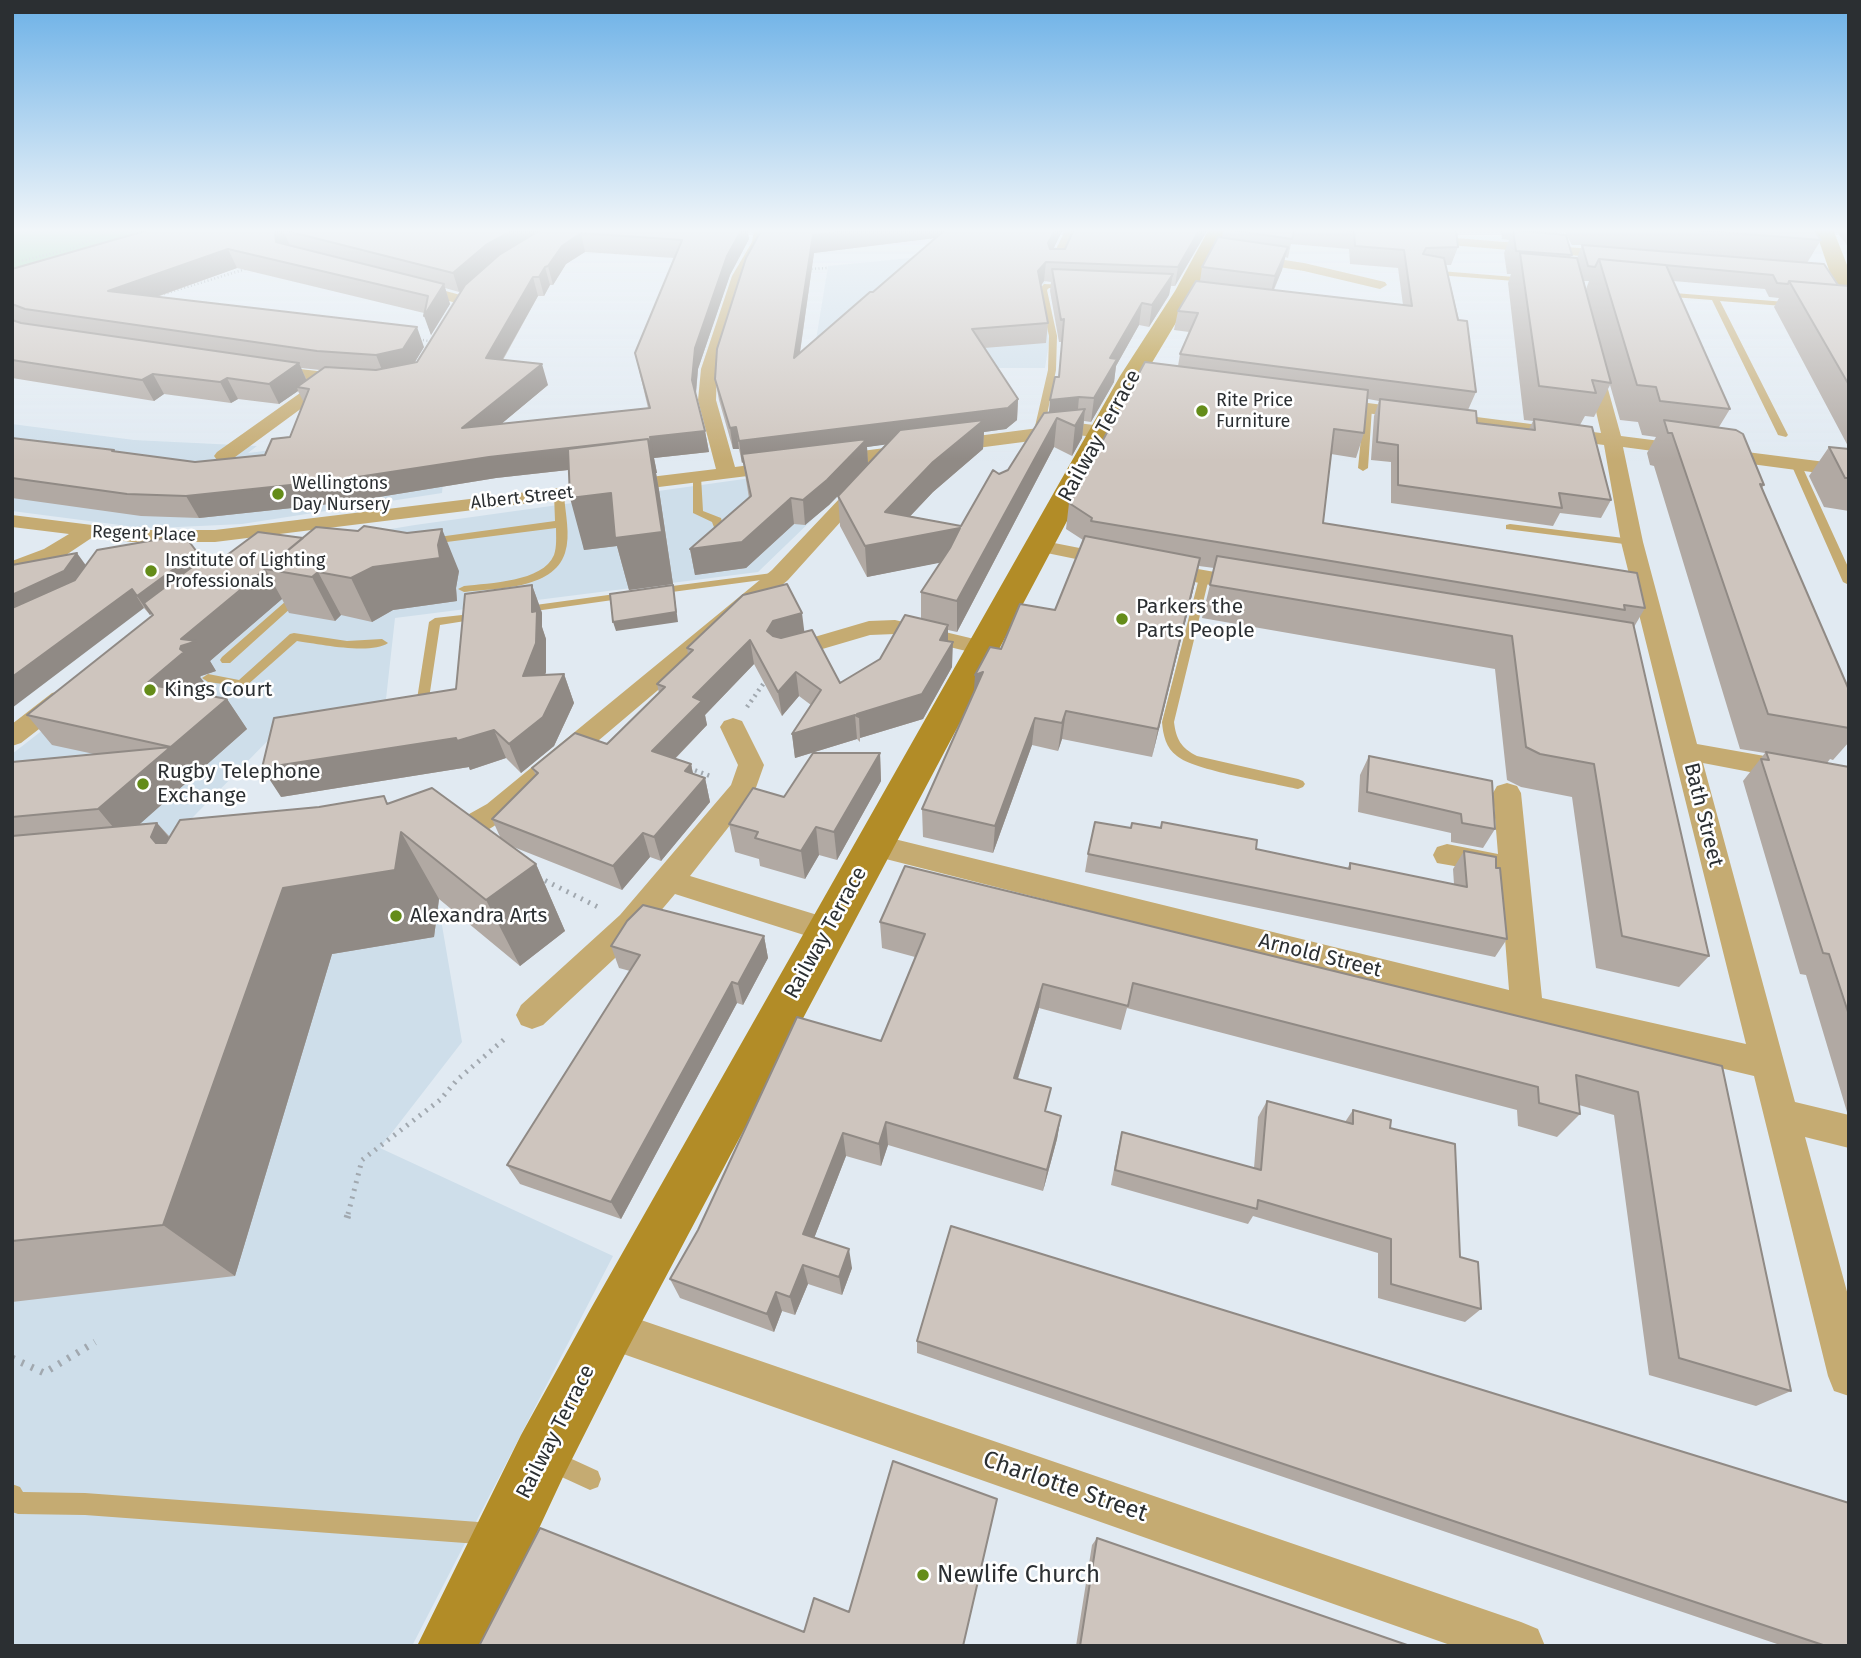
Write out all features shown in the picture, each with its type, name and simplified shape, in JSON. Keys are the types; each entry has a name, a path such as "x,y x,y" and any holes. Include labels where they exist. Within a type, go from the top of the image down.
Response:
{"street":[{"path":"438,343 461,306"},
{"path":"727,473 707,400 709,369 729,306"},
{"name":"Railway Terrace","path":"450,1646 542,1456 609,1329 1039,546 1177,306"},
{"name":"Bath Street","path":"1586,337 1612,438 1632,542 1849,1376"},
{"path":"256,368 366,382"},
{"path":"224,456 332,379"},
{"path":"1316,401 1849,471"},
{"name":"Albert Street","path":"276,527 376,521 727,473 892,453 1035,441 1077,429 1103,432"},
{"path":"432,845 497,811 780,575 892,453"},
{"name":"Regent Place","path":"12,521 128,540 215,536 276,527"},
{"path":"246,554 276,527"},
{"path":"12,568 52,554 87,532"},
{"path":"1039,546 1271,589"},
{"path":"785,653 869,628 895,627 983,648"},
{"path":"1633,650 1662,654"},
{"path":"12,737 78,685"},
{"path":"532,1015 631,924 743,789 751,765 733,727"},
{"path":"1686,751 1849,781"},
{"path":"1507,793 1527,1008"},
{"name":"Arnold Street","path":"874,845 1527,1008 1766,1064"},
{"path":"1447,855 1514,868"},
{"path":"669,881 827,930"},
{"path":"1781,1115 1849,1132"},
{"name":"Charlotte Street","path":"609,1329 1521,1646"}],"lane":[{"path":"1035,441 1052,370 1053,337 1046,306"},
{"path":"1719,306 1783,435"},
{"path":"1363,468 1368,408"},
{"path":"1796,464 1849,582"},
{"path":"696,477 698,513 717,520 719,528"},
{"path":"464,589 533,579 555,562 559,553 559,494"},
{"path":"431,541 559,524"},
{"path":"1510,527 1632,542"},
{"path":"504,612 780,575"},
{"path":"1204,578 1168,722 1169,738 1183,756 1193,760 1297,784"},
{"path":"226,660 305,589"},
{"path":"420,715 435,622 490,614"},
{"path":"208,678 241,684 294,637 347,645 382,643"},
{"path":"542,1456 590,1479"},
{"path":"12,1495 18,1503 98,1505 504,1535"}],"path":[{"path":"411,338 438,343"},
{"path":"733,727 785,653"},
{"path":"681,765 743,789"},
{"path":"533,874 631,924"},
{"path":"347,1218 362,1160 440,1100 457,1080 532,1015"},
{"path":"12,1358 44,1373 95,1342"}],"shaded area":[{"path":"821,306 1046,306 1049,343 1045,368 984,368 813,358"},
{"path":"12,424 134,440 257,446 248,453 439,429 444,472 442,493 242,524 178,527 143,528 12,511"},
{"path":"873,461 758,572 395,618 385,708 289,719 150,861 12,875 12,754 276,548 415,525"},
{"path":"369,874 438,902 462,1042 380,1148 613,1256 412,1646 12,1646 12,911"}],"building":[{"path":"18,306 240,306 417,327 403,349 376,355 317,351"},
{"path":"452,306 516,306 486,358 542,364 462,428 650,408 635,353 654,306 709,306 695,348 692,380 705,431 650,437 652,451 648,439 489,457 338,480 186,496 127,494 12,478 12,438 195,462 265,455 272,439 290,437 309,389 297,387 325,367 376,370 417,362"},
{"path":"731,306 802,306 794,358 853,306 1045,306 1048,323 972,329 1018,399 1008,408 739,441 736,427 730,428 715,379 717,349"},
{"path":"1059,306 1140,306 1110,358 1117,359 1094,398 1050,400 1055,377 1059,377 1064,319 1061,320"},
{"path":"1181,306 1455,306 1458,320 1467,321 1476,392 1180,354 1198,313 1178,311"},
{"path":"1528,306 1590,306 1611,383 1592,380 1596,393 1539,386"},
{"path":"1613,306 1684,306 1730,409 1660,401 1656,387 1637,385"},
{"path":"1804,306 1849,306 1849,385"},
{"path":"12,320 299,363 269,384 227,378 220,382 153,374 142,380 12,360"},
{"path":"1145,362 1368,390 1364,433 1334,429 1323,523 1637,573 1645,608 1624,605 1625,610 1091,521 1092,518 1069,503"},
{"path":"1380,399 1476,411 1477,423 1535,430 1534,419 1592,427 1611,500 1559,493 1562,508 1398,485 1398,445 1377,442"},
{"path":"1085,409 1075,426 1057,418 957,601 921,592 960,528 865,546 838,496 900,430 984,420 933,462 885,512 961,526 993,470 999,474 1008,470 1044,413"},
{"path":"1664,420 1736,430 1743,434 1764,485 1760,484 1849,690 1849,728 1768,714 1672,433 1668,433"},
{"path":"648,439 662,532 615,538 611,493 570,498 568,449"},
{"path":"867,439 803,500 791,498 742,542 690,549 751,496 742,454"},
{"path":"1829,447 1849,449 1849,478 1845,478"},
{"path":"364,526 407,533 442,529 438,545 440,558 373,567 351,578 318,572 312,577 265,569 316,527 358,531"},
{"path":"258,532 303,538 181,639 197,641 181,646 180,649 184,652 146,684 227,699 171,747 27,715 153,615 144,603 204,558 211,567"},
{"path":"184,535 197,552 137,596 132,589 12,677 12,608 75,580 97,550"},
{"path":"1085,536 1200,558 1158,729 1066,711 1062,723 1035,718 995,826 922,809 983,672 975,675 990,647 1001,649 1020,604 1055,610"},
{"path":"77,553 64,571 12,595 12,565"},
{"path":"1217,556 1633,623 1709,956 1622,936 1594,764 1540,754 1526,747 1512,636 1210,585"},
{"path":"787,584 802,613 773,621 767,631 781,638 812,630 840,683 880,659 905,615 948,625 940,640 953,642 922,694 857,714 859,717 855,715 792,734 821,690 796,672 778,692 750,640 693,697 702,701 652,751 691,764 685,771 705,778 654,837 643,833 613,866 492,819 538,773 532,768 575,733 607,744 665,687 657,684 693,650 687,648 743,595"},
{"path":"532,585 532,612 537,611 536,643 523,676 564,674 543,717 509,744 494,730 457,741 456,738 262,768 274,718 456,689 465,594"},
{"path":"673,585 676,612 613,622 610,594"},
{"path":"171,747 98,809 12,817 12,762"},
{"path":"1766,752 1849,767 1849,1015 1829,954 1823,953 1761,759 1769,760"},
{"path":"813,753 880,753 834,832 816,827 801,851 755,838 758,832 729,824 753,788 784,797"},
{"path":"1369,756 1492,781 1495,829 1462,823 1461,814 1367,792"},
{"path":"432,788 536,864 486,900 401,832 395,870 283,888 163,1225 12,1241 12,836 157,823 151,837 156,843 166,843 180,820 319,807 384,796 387,804"},
{"path":"1095,822 1131,828 1132,823 1161,828 1162,822 1257,840 1256,849 1350,869 1350,863 1467,887 1464,851 1496,857 1496,868 1500,868 1507,939 1088,854"},
{"path":"905,866 1722,1066 1791,1391 1679,1358 1638,1092 1576,1075 1580,1114 1539,1103 1538,1087 1133,983 1128,1006 1043,984 1014,1078 1051,1088 1045,1111 1061,1116 1047,1170 886,1122 879,1144 843,1133 803,1234 849,1249 839,1277 803,1265 790,1297 776,1292 767,1314 670,1279 698,1230 797,1017 881,1041 925,934 880,922"},
{"path":"643,905 764,936 738,984 732,982 611,1202 507,1165 640,955 611,946 627,921"},
{"path":"1267,1101 1353,1124 1353,1110 1391,1120 1390,1128 1455,1144 1460,1257 1478,1262 1481,1309 1391,1284 1391,1239 1258,1200 1257,1209 1115,1170 1122,1132 1261,1170"},
{"path":"951,1226 1849,1503 1849,1646 1826,1646 917,1341"},
{"name":"Newlife Church","path":"893,1461 997,1499 963,1646 479,1646 540,1528 804,1632 814,1598 849,1612"},
{"path":"1097,1538 1410,1646 1080,1646"}],"place":[{"name":"Rite Price Furniture","path":"1202,411"},
{"name":"Wellingtons Day Nursery","path":"278,494"},
{"name":"Institute of Lighting Professionals","path":"151,571"},
{"name":"Parkers the Parts People","path":"1122,619"},
{"name":"Kings Court","path":"150,690"},
{"name":"Rugby Telephone Exchange","path":"143,784"},
{"name":"Alexandra Arts","path":"396,916"},
{"name":"Newlife Church","path":"923,1575"}]}
